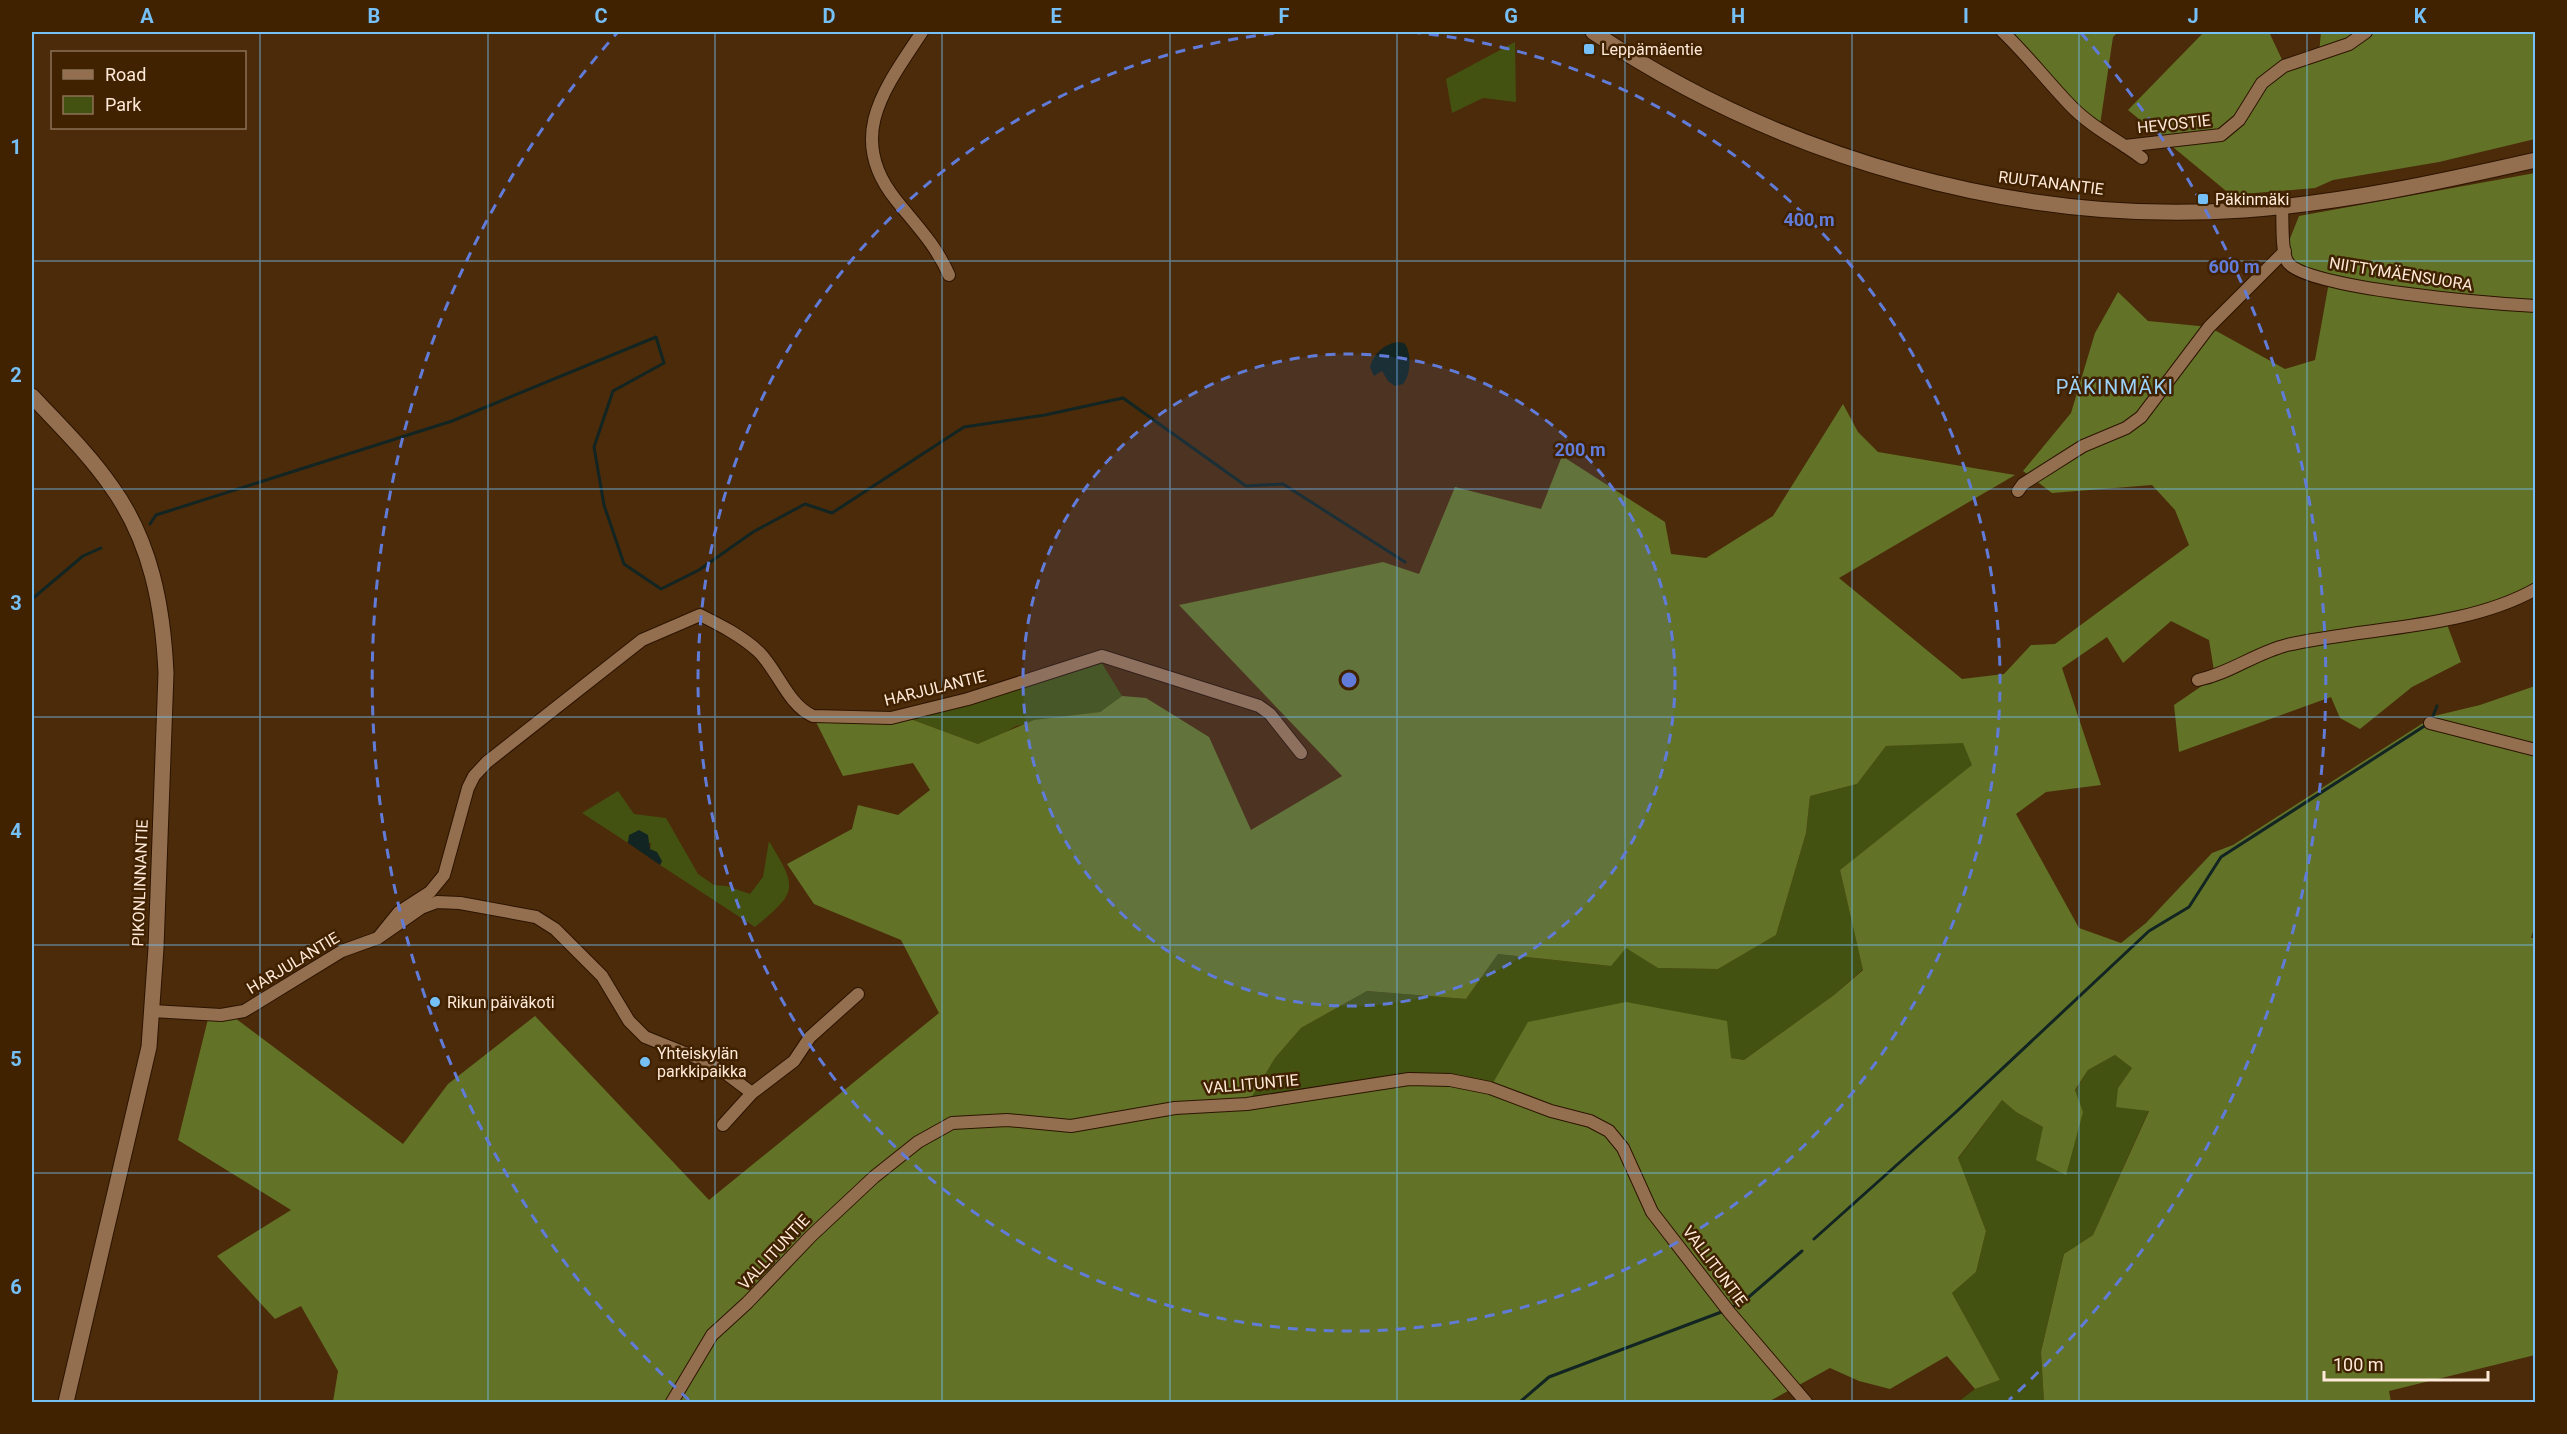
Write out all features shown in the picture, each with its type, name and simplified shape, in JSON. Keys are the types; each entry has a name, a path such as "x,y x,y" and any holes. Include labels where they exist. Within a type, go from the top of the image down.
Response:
{"street":[{"path":"922,32 884,92 874,113 870,137 874,159 883,182 929,239 949,275"},
{"name":"RUUTANANTIE","path":"1593,32 1687,88 1789,135 1888,169 2020,200 2076,206 2203,211 2282,206 2357,197 2448,180 2535,159"},
{"path":"2003,32 2025,53 2070,106 2102,133 2142,158"},
{"name":"HEVOSTIE","path":"2125,146 2221,135 2239,120 2262,83 2284,66 2349,44 2366,32"},
{"path":"2018,491 2023,484 2083,446 2126,428 2141,417 2209,327 2285,251 2282,206"},
{"name":"NIITTYMÄENSUORA","path":"2285,251 2286,261 2295,270 2330,282 2481,303 2535,306"},
{"name":"PIKONLINNANTIE","path":"32,396 89,457 122,502 146,555 159,600 166,673 149,1047 140,1095 66,1402"},
{"path":"2199,680 2216,676 2243,664 2257,653 2330,637 2470,615 2517,600 2535,589"},
{"name":"HARJULANTIE","path":"378,938 399,912 430,892 444,875 468,788 474,776 488,762 642,640 700,615 731,631 758,652 778,675 796,704 803,712 813,716 891,718 968,699 1102,656 1259,706 1270,714 1301,753"},
{"path":"2430,723 2535,750"},
{"name":"HARJULANTIE","path":"152,1011 220,1015 244,1011 333,956 378,938 421,908 437,902 494,908 536,917 555,929 603,976 629,1021 645,1037 724,1071 752,1093"},
{"path":"723,1125 752,1093 794,1061 810,1037 858,994"},
{"name":"VALLITUNTIE","path":"672,1402 712,1335 747,1304 824,1222 918,1142 952,1123 1007,1120 1071,1126 1175,1108 1247,1104 1409,1079 1450,1080 1490,1088 1551,1111 1590,1121 1609,1131 1623,1148 1652,1212 1727,1309 1806,1402"}],"green space":[{"path":"2003,32 2118,32 2113,37 2100,125 2070,106"},
{"path":"2204,32 2269,32 2285,66 2319,54 2321,32 2535,32 2535,139 2439,162 2333,180 2315,188 2231,195 2128,110"},
{"path":"1515,42 1516,102 1483,98 1452,113 1446,79"},
{"path":"2535,173 2535,589 2445,619 2461,662 2412,687 2360,729 2340,718 2331,697 2179,752 2174,705 2215,677 2209,640 2171,621 2123,663 2107,637 2062,668 2101,785 2046,792 2016,814 2079,928 2121,943 2146,923 2212,853 2233,845 2434,716 2480,705 2535,686 2536,922 2531,938 2536,938 2535,1355 2389,1391 2391,1402 2044,1402 2041,1352 2064,1254 2093,1235 2149,1111 2116,1107 2118,1088 2132,1068 2115,1055 2088,1070 2075,1090 2083,1112 2066,1175 2036,1160 2043,1127 2016,1112 2002,1100 1958,1158 1986,1231 1976,1272 1952,1293 2000,1380 1975,1389 1947,1356 1890,1389 1859,1381 1830,1368 1768,1402 333,1402 338,1371 301,1306 275,1319 217,1256 291,1210 178,1140 209,1015 231,1015 403,1144 448,1084 535,1016 709,1200 939,1013 901,940 814,904 787,864 852,829 858,805 898,815 930,790 913,763 843,776 813,716 905,717 978,744 1034,720 1100,712 1122,696 1146,698 1209,737 1251,830 1342,776 1179,605 1383,562 1419,574 1455,487 1541,509 1562,456 1665,522 1671,554 1706,558 1773,516 1843,404 1858,432 1878,452 2015,475 1839,578 1962,679 2004,674 2031,645 2055,644 2189,545 2175,510 2152,485 2052,493 2023,471 2071,413 2095,333 2118,292 2148,321 2209,327 2285,369 2315,360 2329,282 2295,270 2285,251 2299,216","holes":["1963,743 1972,765 1840,870 1863,970 1834,995 1744,1060 1731,1058 1727,1021 1626,1002 1528,1022 1490,1088 1409,1079 1248,1103 1275,1058 1301,1028 1367,991 1466,999 1498,954 1611,966 1626,948 1658,968 1718,969 1776,935 1806,833 1810,796 1857,784 1886,746"]},
{"path":"1098,657 1122,696 1100,712 1016,726 993,740 978,744 905,717"},
{"path":"1963,742 1973,765 1840,870 1863,969 1834,995 1744,1060 1731,1058 1490,1088 1247,1104 1275,1058 1301,1028 1367,991 1466,999 1498,954 1610,966 1626,947 1658,968 1718,969 1776,935 1806,833 1810,796 1857,784 1886,746"},
{"path":"618,791 634,814 666,818 698,874 714,885 727,886 750,894 763,877 769,841 785,869 789,888 786,896 780,905 755,927 660,865 662,862 650,850 651,843 627,841 628,843 582,813"},
{"path":"2115,1055 2132,1068 2118,1088 2149,1110 2093,1235 2064,1254 2041,1352 2044,1402 1958,1402 1975,1389 2000,1380 1952,1293 1976,1272 1986,1231 1958,1159 2002,1100 2016,1112 2043,1127 2083,1113 2075,1091 2088,1070"}],"water":[{"path":"1397,342 1404,343 1407,347 1410,364 1406,380 1403,384 1395,386 1388,381 1382,371 1374,376 1370,367 1380,350"},
{"path":"639,830 648,835 650,849 657,852 662,861 660,865 628,843 629,835"}],"waterway":[{"path":"150,524 156,515 452,421 656,337 664,363 613,391 594,447 604,505 624,564 661,589 699,570 753,532 805,504 832,513 964,427 1045,415 1123,398 1246,486 1283,484 1405,562"},
{"path":"32,599 83,556 101,548"},
{"path":"2431,721 2437,706"},
{"path":"1814,1239 1956,1112 2149,931 2189,907 2221,857 2426,725"},
{"path":"1730,1308 1743,1302 1802,1251"},
{"path":"1520,1402 1549,1377 1724,1311"}],"place":[{"name":"Leppämäentie","path":"1589,49"},
{"name":"Päkinmäki","path":"2203,199"},
{"name":"Rikun päiväkoti","path":"435,1002"},
{"name":"Yhteiskylän parkkipaikka","path":"645,1062"}],"district":[{"name":"PÄKINMÄKI","path":"2115,387"}]}
